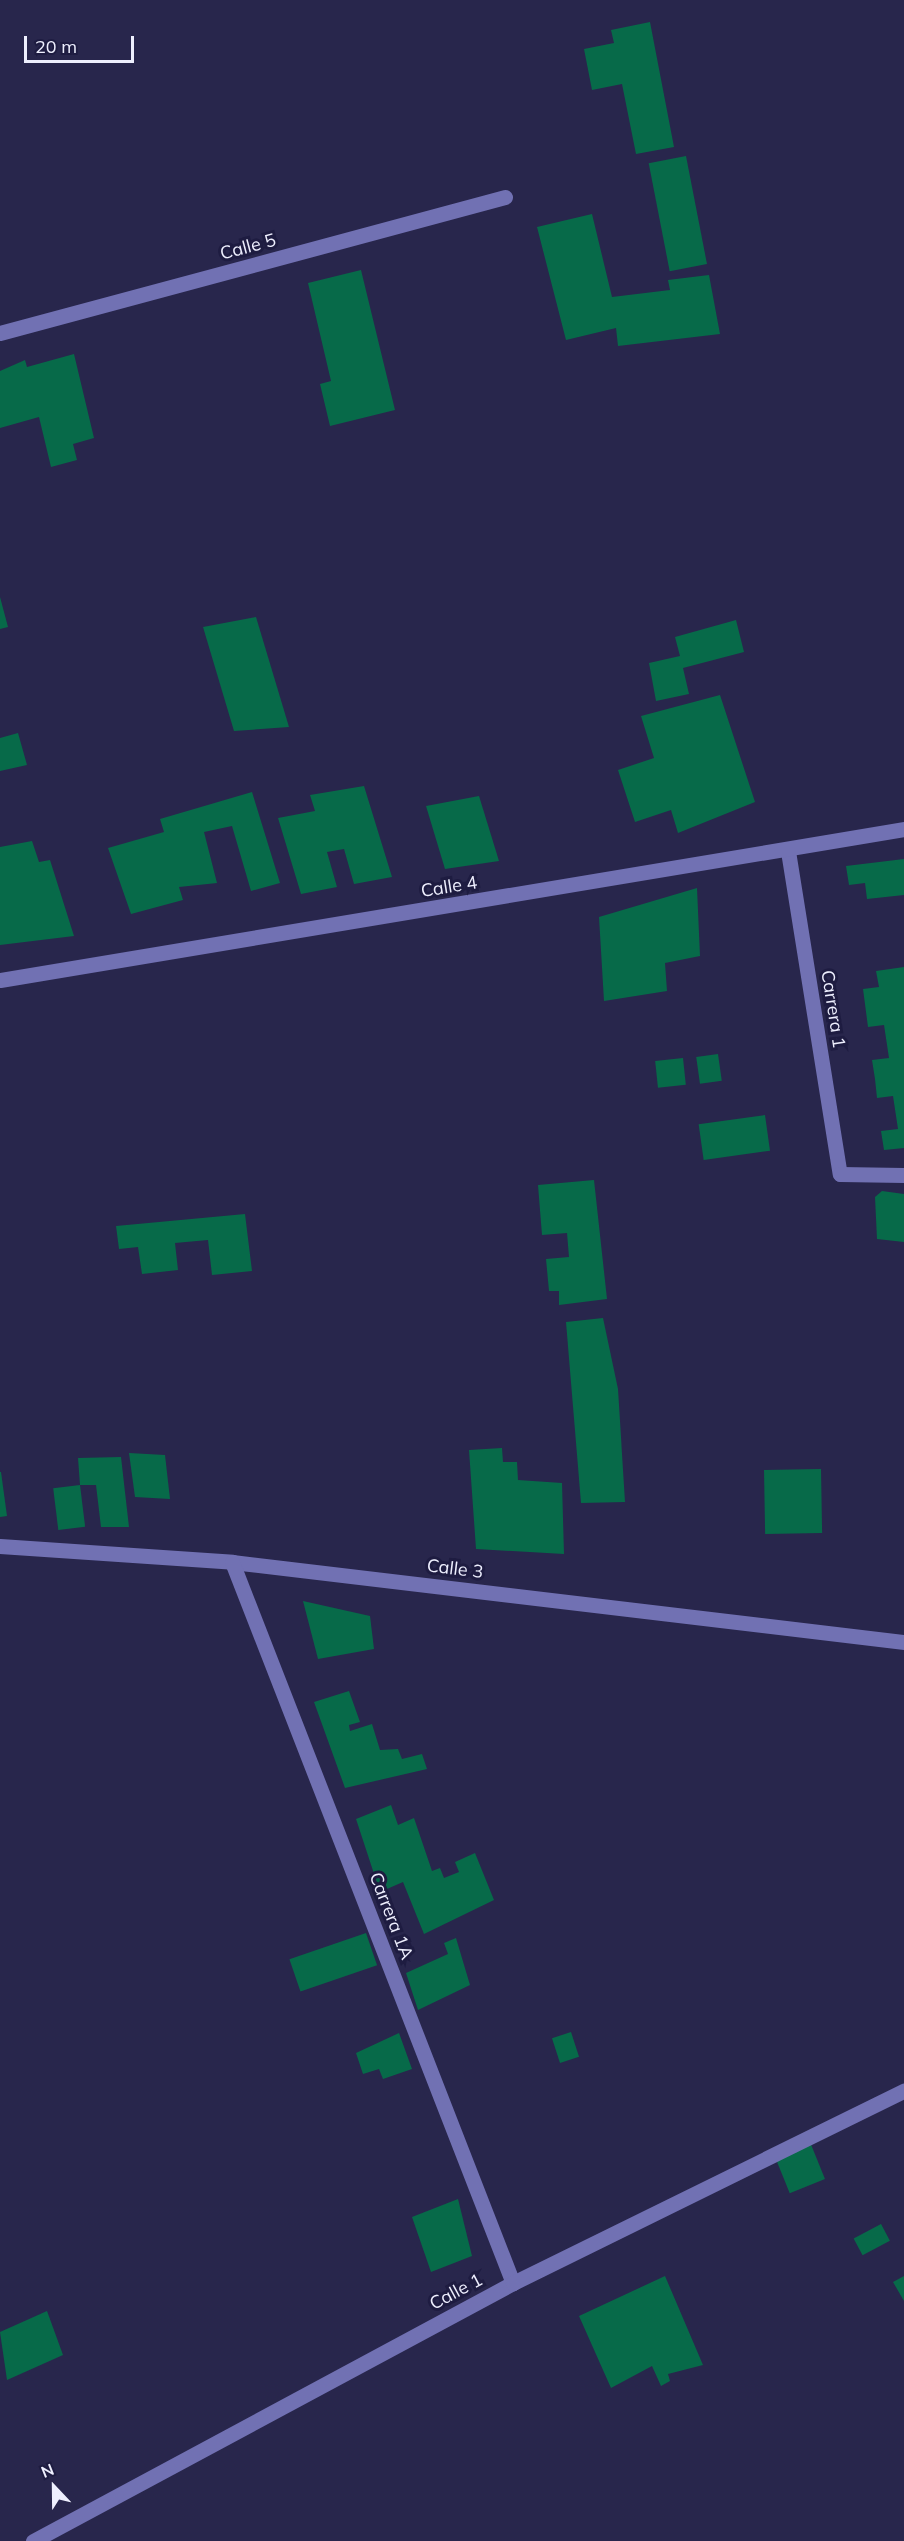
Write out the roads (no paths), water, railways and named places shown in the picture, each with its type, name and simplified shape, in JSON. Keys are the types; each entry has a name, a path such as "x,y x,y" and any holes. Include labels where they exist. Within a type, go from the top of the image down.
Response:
{"street":[{"name":"Calle 5","path":"0,333 505,197"},
{"name":"Calle 4","path":"0,980 788,851 904,829"},
{"name":"Carrera 1","path":"788,851 840,1174 904,1175"},
{"name":"Calle 3","path":"0,1546 232,1562 904,1642"},
{"name":"Carrera 1A","path":"232,1562 513,2283"},
{"name":"Calle 1","path":"33,2541 513,2283 904,2091"}]}
